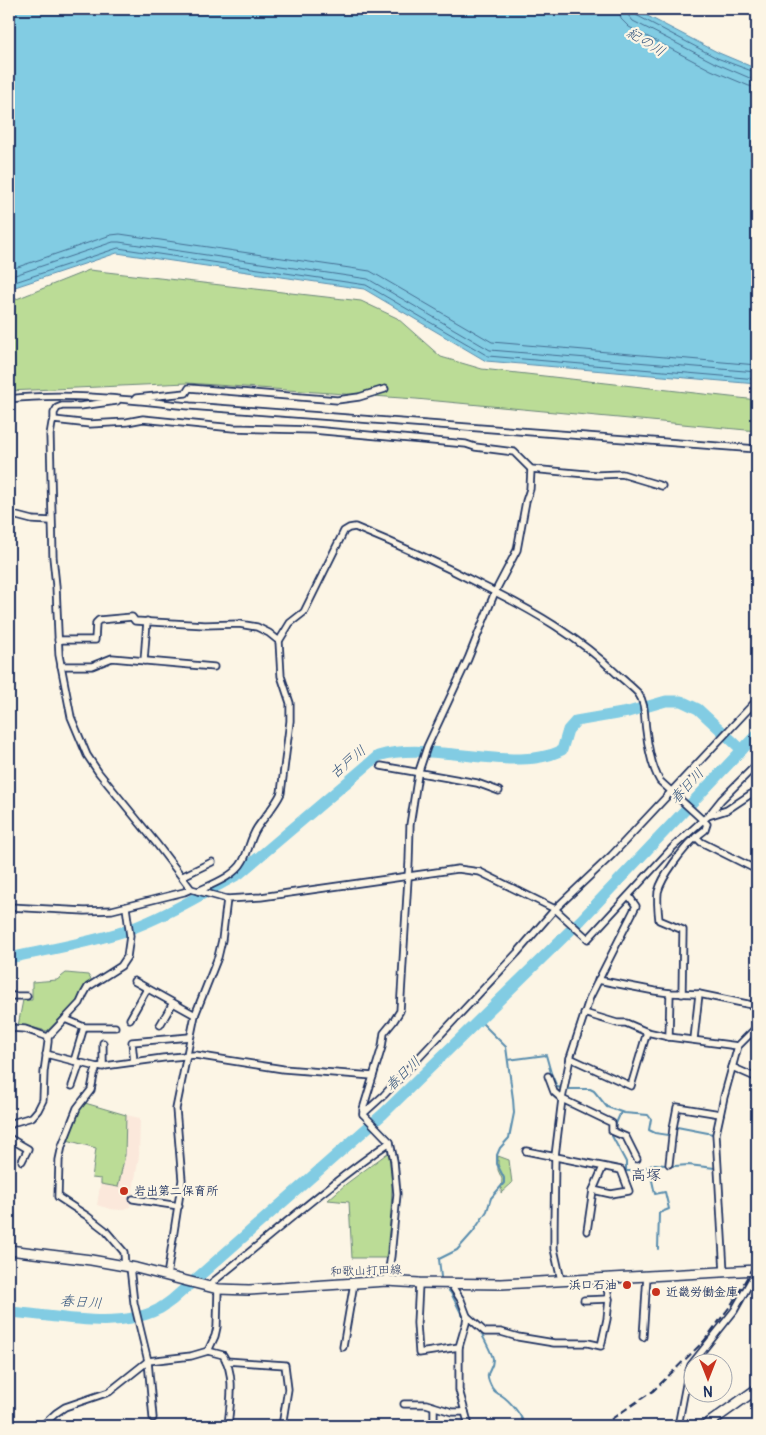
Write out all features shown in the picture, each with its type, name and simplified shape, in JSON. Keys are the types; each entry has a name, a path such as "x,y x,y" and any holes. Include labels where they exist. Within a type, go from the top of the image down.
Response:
{"main road":[{"name":"和歌山打田線","path":"9,1250 128,1266 212,1288 249,1290 388,1281 419,1284 501,1284 757,1270"},
{"path":"705,1426 757,1389"}],"street":[{"path":"191,889 183,876 87,755 71,717 59,655 51,521 50,435 54,413 57,408 62,406 80,406 186,393 189,388 338,400 358,397 385,389"},
{"path":"9,399 56,396 99,397 757,449"},
{"path":"54,420 90,424 128,422 143,419 233,428 314,430 466,444 514,452 531,469 622,474 662,486"},
{"path":"388,1281 397,1194 394,1161 388,1139 366,1116 363,1109 382,1047 384,1033 400,1011 410,826 418,774 495,592 517,550 530,489 531,469"},
{"path":"9,514 32,520 51,521"},
{"path":"198,891 232,873 240,866 256,829 276,803 281,793 290,721 290,703 282,676 279,641 290,623 304,612 344,531 355,527 438,563 525,606 570,635 602,659 638,694 646,715 647,735 655,773 673,793 703,818 707,824 705,830 689,844 673,863 658,891 659,920 683,930 682,994"},
{"path":"58,640 95,640 96,623 99,620 132,617 135,621 205,625 239,624 257,627 279,641"},
{"path":"144,661 147,621"},
{"path":"61,666 92,666 112,658 214,667"},
{"path":"366,1116 556,909 673,793 757,700"},
{"path":"9,907 112,910 191,889 227,899 458,869 480,872 556,909 588,939 673,847 757,764"},
{"path":"381,766 477,783 499,791"},
{"path":"703,818 727,810 757,790"},
{"path":"696,837 701,842 757,870"},
{"path":"183,876 212,862"},
{"path":"561,1280 554,1249 555,1156 562,1098 570,1058 584,1013 598,980 636,906 629,896"},
{"path":"172,1277 182,1180 176,1109 195,1015 218,957 227,899"},
{"path":"9,1126 32,1116 38,1110 43,1100 48,1037 80,1003 88,987 120,966 127,957 130,936 126,907"},
{"path":"598,980 670,993 700,994 757,1006"},
{"path":"134,981 195,1015"},
{"path":"130,1019 147,989"},
{"path":"669,1036 670,993"},
{"path":"694,1040 700,994"},
{"path":"9,996 27,996"},
{"path":"160,1025 173,1003"},
{"path":"584,1013 626,1023 647,1032 738,1046"},
{"path":"65,1019 84,1027 115,1027"},
{"path":"72,1086 84,1027"},
{"path":"724,1272 716,1134 738,1046 757,1027"},
{"path":"9,1028 25,1029 48,1037"},
{"path":"570,1058 630,1086 647,1032"},
{"path":"134,1062 132,1042 190,1037"},
{"path":"103,1043 100,1067 94,1075 91,1090 77,1108 62,1146 59,1160 58,1197 88,1216 105,1230 124,1252 148,1361 153,1418"},
{"path":"46,1054 100,1067 186,1055 220,1058 283,1069 373,1076"},
{"path":"732,1067 757,1078"},
{"path":"548,1076 554,1092 562,1098 612,1123 612,1131 626,1137 637,1159"},
{"path":"669,1164 677,1106 720,1114"},
{"path":"9,1138 28,1149 22,1161"},
{"path":"208,1350 217,1327 212,1288 214,1281 388,1139"},
{"path":"526,1151 621,1170 629,1191 611,1194 593,1190"},
{"path":"588,1231 593,1190 603,1166"},
{"path":"133,1200 179,1206"},
{"path":"678,1426 691,1364 734,1311 757,1270"},
{"path":"643,1337 647,1276"},
{"path":"466,1319 485,1332 501,1332 554,1343 588,1343 601,1346 608,1319 609,1298 605,1278"},
{"path":"343,1347 354,1283"},
{"path":"450,1283 461,1300 466,1319 459,1347 459,1390 469,1426"},
{"path":"419,1284 419,1353 459,1347"},
{"path":"584,1300 609,1298"},
{"path":"46,1426 56,1413 65,1407 110,1392 148,1361 190,1356 208,1350 223,1355 230,1373 228,1426"},
{"path":"226,1361 285,1365 288,1375 288,1389 282,1426"},
{"path":"404,1404 426,1404 452,1412 465,1412"},
{"path":"434,1407 434,1426"}],"shaded area":[{"path":"85,1103 140,1118 139,1156 130,1207 121,1210 97,1205 101,1180 92,1178 96,1149 67,1140"}],"green space":[{"path":"89,270 361,301 397,318 441,357 482,369 757,400 757,431 416,399 187,383 9,391 9,302"},
{"path":"66,973 88,975 92,981 81,993 75,1004 47,1031 18,1026 23,1000 32,1000 32,982 57,980"},
{"path":"85,1103 126,1115 125,1155 118,1187 101,1184 101,1179 92,1178 96,1148 67,1140 79,1110"},
{"path":"389,1152 392,1187 386,1258 352,1258 349,1202 328,1200"},
{"path":"498,1156 509,1160 512,1183 501,1193 502,1179 498,1170"}],"water":[{"name":"紀の川","path":"9,9 634,9 719,53 757,69 757,384 486,361 364,289 117,253 9,289"}],"waterway":[{"name":"古戸川","path":"9,958 82,943 125,931 198,897 239,874 378,756 410,751 513,759 544,756 562,750 568,730 576,721 628,712 666,701 681,701 698,709 742,750"},
{"name":"春日川","path":"9,1312 85,1320 124,1319 142,1316 159,1309 172,1300 383,1114 581,920 757,734"},
{"path":"441,1277 439,1259 457,1250 473,1232 487,1211 491,1198 504,1183 504,1178 497,1164 497,1155 500,1148 509,1138 514,1113 506,1047 479,1020"},
{"path":"508,1060 546,1055 557,1087 562,1088"},
{"path":"566,1089 590,1089 594,1091 607,1107 624,1113 648,1115 651,1119 649,1130 668,1135 671,1133"},
{"path":"614,1128 621,1112"},
{"path":"674,1130 677,1127 713,1134"},
{"path":"613,1133 612,1136 626,1162 626,1171 638,1171 655,1164 715,1168"},
{"path":"649,1167 655,1194 665,1192 669,1209 659,1213 658,1249"},
{"path":"446,1287 465,1318"},
{"path":"480,1331 493,1359 493,1364 488,1374 489,1382 494,1391 504,1397 516,1409 522,1418 524,1426"},
{"path":"749,1426 757,1422"}],"railway":[{"path":"601,1426 653,1391 704,1341 731,1305 757,1256"}],"place":[{"name":"岩出第二保育所","path":"124,1191"},
{"name":"浜口石油","path":"627,1285"},
{"name":"近畿労働金庫","path":"656,1292"}],"district":[{"name":"高塚","path":"646,1175"}]}
